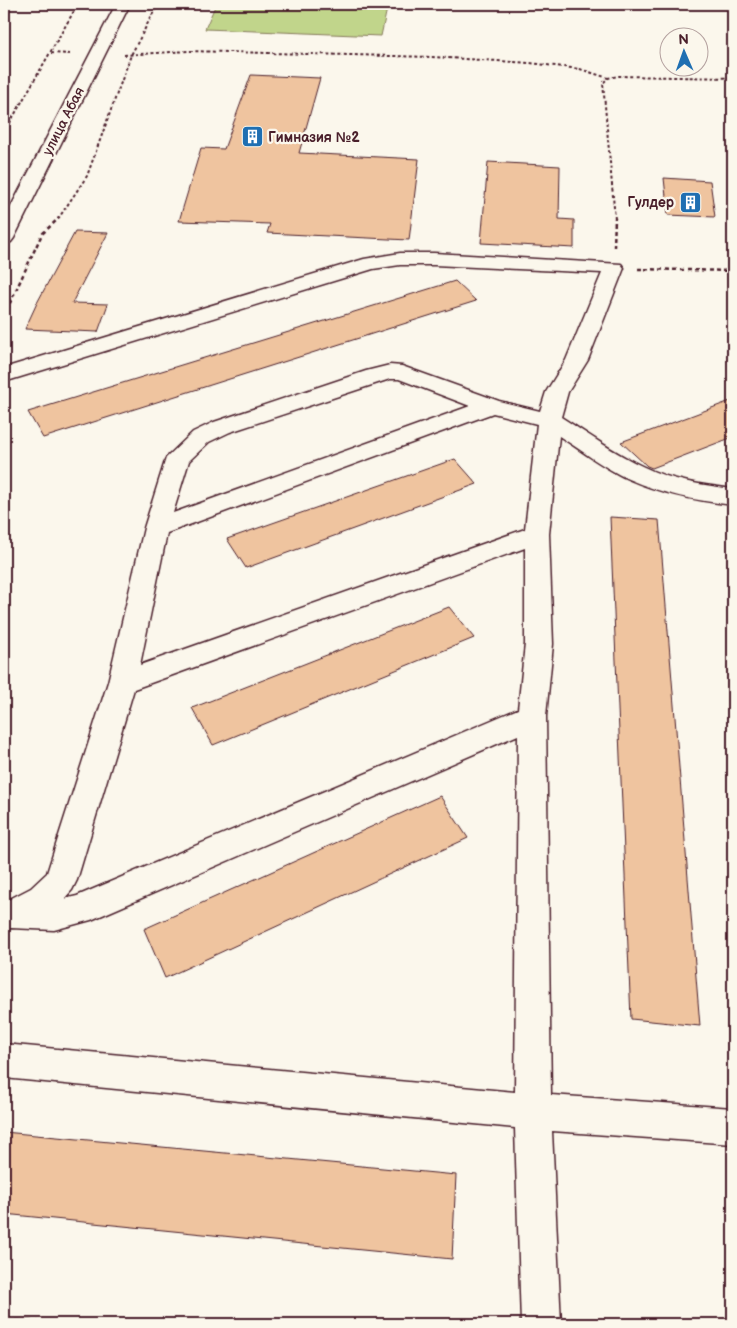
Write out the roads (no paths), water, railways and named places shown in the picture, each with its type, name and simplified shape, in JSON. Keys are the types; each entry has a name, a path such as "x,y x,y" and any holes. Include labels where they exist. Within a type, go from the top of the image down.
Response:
{"street":[{"name":"улица Абая","path":"4,238 10,216 123,4"},
{"path":"4,375 371,263 400,259 434,259 614,268 577,360 557,392 549,420 537,534 540,644 532,716 533,1112 541,1324"},
{"path":"8,915 30,906 52,892 61,880 122,682 156,528 178,458 201,437 222,427 390,372 408,375 492,406 549,420 635,473 666,485 698,493 733,497"},
{"path":"156,528 492,406"},
{"path":"122,682 537,534"},
{"path":"8,915 58,916 80,910 532,716"},
{"path":"4,1061 533,1112 733,1126"}],"place":[{"name":"Гимназия №2","path":"252,137"},
{"name":"Гулдер","path":"690,202"}]}
